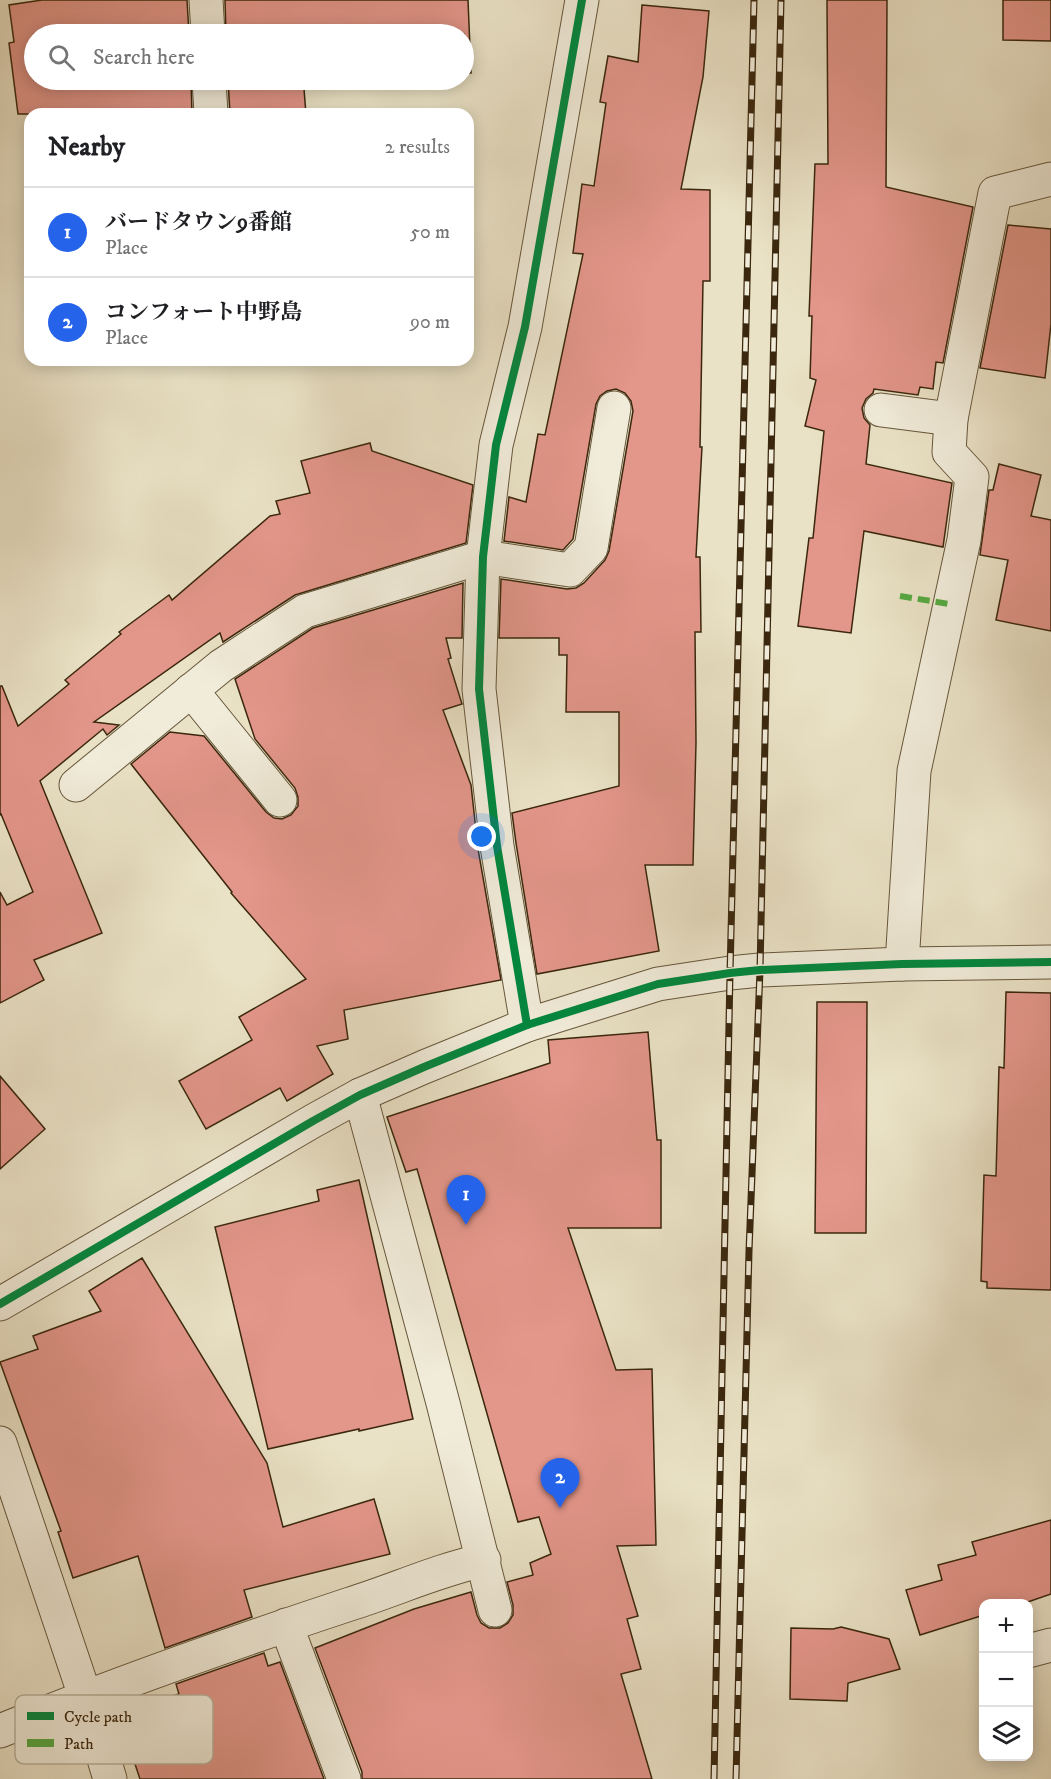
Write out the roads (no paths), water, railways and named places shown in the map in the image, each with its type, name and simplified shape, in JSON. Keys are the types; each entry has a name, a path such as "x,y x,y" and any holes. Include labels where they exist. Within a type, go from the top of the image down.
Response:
{"street":[{"path":"206,0 207,24"},
{"path":"527,1025 496,846 478,689 483,557 496,445 525,327 582,0"},
{"path":"210,90 211,108"},
{"path":"902,964 914,771 963,540 972,477 949,452 951,419 995,193 1051,179"},
{"path":"76,785 221,666 305,611 483,557 570,570 591,548 614,408"},
{"path":"881,410 951,419"},
{"path":"191,690 280,800"},
{"path":"0,1305 360,1095 527,1025 658,984 730,973 902,964 1051,962"},
{"path":"360,1095 495,1610"},
{"path":"0,1443 85,1695"},
{"path":"88,1695 286,1625 353,1604 456,1566 483,1560"},
{"path":"286,1625 344,1779"},
{"path":"1033,1651 1051,1645"},
{"path":"0,1731 15,1725"},
{"path":"105,1764 110,1779"}],"railway":[{"path":"714,1779 730,973 754,0"},
{"path":"736,1779 749,1251 760,970 781,0"}],"place":[{"name":"バードタウン9番館","path":"466,1225"},
{"name":"コンフォート中野島","path":"560,1508"}]}
